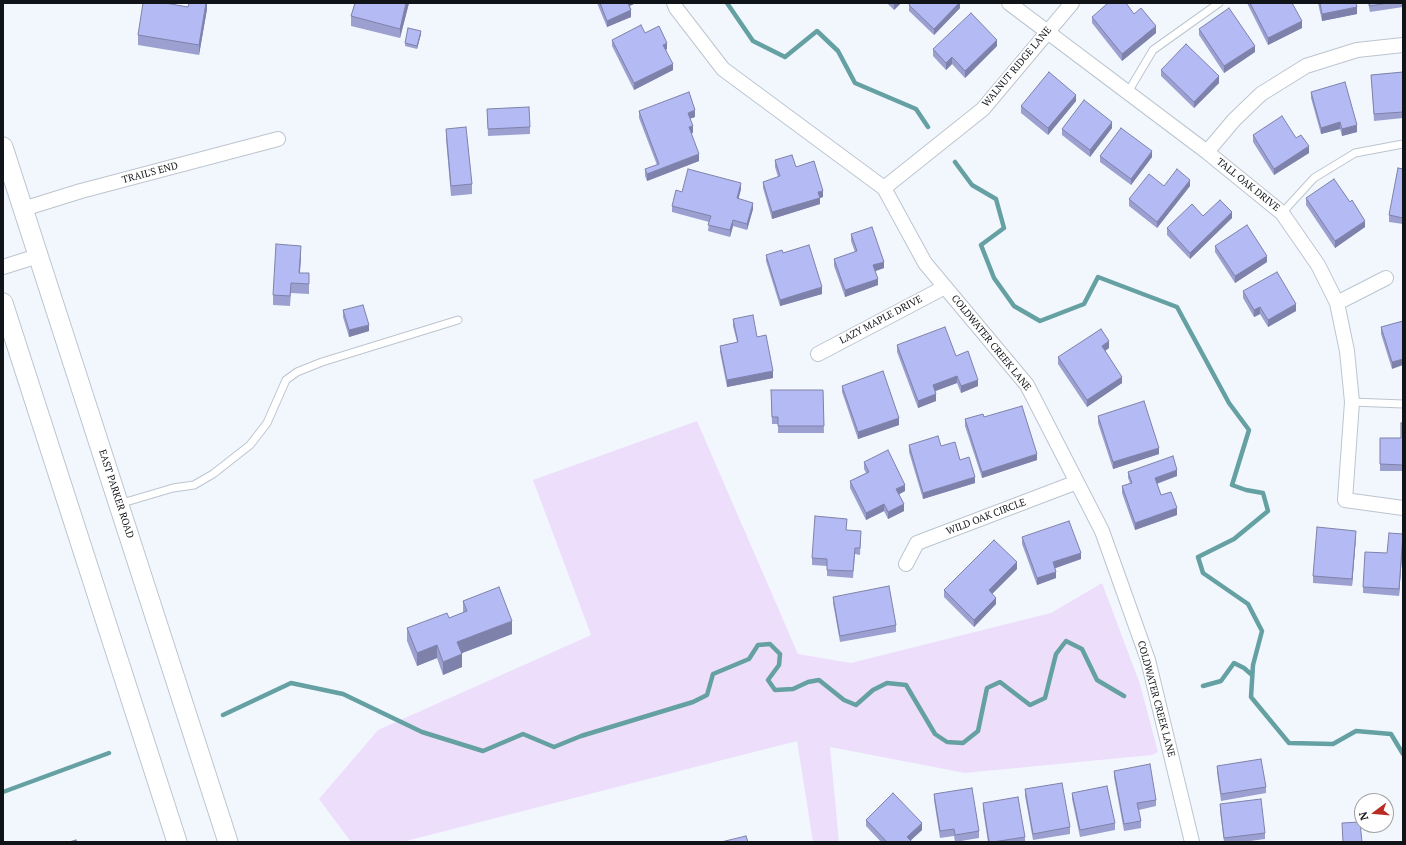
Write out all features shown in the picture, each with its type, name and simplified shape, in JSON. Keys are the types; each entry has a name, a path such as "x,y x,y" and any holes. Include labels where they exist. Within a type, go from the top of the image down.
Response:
{"main road":[{"name":"EAST PARKER ROAD","path":"3,147 228,842"},
{"path":"3,303 177,842"}],"street":[{"name":"COLDWATER CREEK LANE","path":"674,3 676,8 723,68 884,188 925,263 1027,385 1102,530 1148,660 1192,842"},
{"name":"TALL OAK DRIVE","path":"1009,3 1207,152 1282,213 1318,265 1338,304 1347,351 1352,402 1345,500 1403,508"},
{"name":"WALNUT RIDGE LANE","path":"884,188 983,109 1046,32 1072,3"},
{"path":"1207,152 1234,120 1261,94 1306,66 1357,50 1403,45"},
{"name":"TRAIL'S END","path":"23,209 81,191 278,139"},
{"path":"3,267 38,256"},
{"path":"1338,304 1386,278"},
{"name":"LAZY MAPLE DRIVE","path":"818,354 945,287"},
{"name":"WILD OAK CIRCLE","path":"906,564 917,543 1077,482"}],"lane":[{"path":"1128,92 1154,50 1219,3"},
{"path":"1282,213 1314,178 1355,153 1403,144"},
{"path":"119,504 173,488 194,485 213,474 250,445 267,423 286,380 297,372 322,362 458,320"},
{"path":"1352,402 1403,404"}],"shaded area":[{"path":"697,421 798,654 851,663 1051,613 1102,583 1140,684 1158,752 1152,755 965,773 830,747 839,842 813,842 797,741 402,842 351,842 319,799 378,730 591,635 533,480"}],"building":[{"path":"143,3 165,3 188,7 189,3 206,3 199,45 138,35"},
{"path":"355,3 406,3 400,29 351,16"},
{"path":"600,3 628,3 631,10 607,21"},
{"path":"910,3 959,3 934,29 909,5"},
{"path":"1108,3 1126,3 1134,14 1141,8 1156,26 1122,54 1092,17"},
{"path":"1250,3 1292,3 1302,21 1268,38"},
{"path":"1320,3 1356,3 1357,7 1322,14"},
{"path":"1369,3 1388,3 1370,6"},
{"path":"1229,8 1255,46 1224,66 1199,29"},
{"path":"971,13 997,40 965,71 952,57 946,63 933,49"},
{"path":"641,25 645,33 659,26 667,43 663,45 673,64 634,83 612,40"},
{"path":"408,28 421,31 417,46 405,43"},
{"path":"1186,44 1219,76 1194,102 1161,70"},
{"path":"1049,72 1076,95 1048,128 1021,106"},
{"path":"1403,72 1403,112 1374,114 1371,75"},
{"path":"1345,82 1357,125 1342,129 1340,122 1321,128 1311,92"},
{"path":"689,92 695,110 688,113 693,126 689,127 699,154 647,174 645,169 659,164 639,111"},
{"path":"1084,100 1112,122 1090,150 1062,129"},
{"path":"529,107 530,127 488,129 487,109"},
{"path":"1282,116 1296,138 1301,135 1309,146 1274,169 1253,135"},
{"path":"466,127 472,184 451,186 446,129"},
{"path":"1121,128 1152,151 1131,179 1100,156"},
{"path":"792,155 796,167 814,161 823,191 818,192 820,198 772,212 763,182 780,176 775,160"},
{"path":"1398,168 1403,169 1403,218 1389,215"},
{"path":"688,169 741,183 737,198 753,203 747,224 733,220 730,230 708,225 711,216 672,206 676,190 682,192"},
{"path":"1177,169 1190,180 1157,222 1129,199 1149,174 1164,186"},
{"path":"1334,179 1350,202 1352,200 1365,221 1335,241 1306,198"},
{"path":"1220,200 1232,212 1190,253 1167,228 1192,204 1203,216"},
{"path":"1247,225 1267,256 1235,276 1215,246"},
{"path":"872,227 884,262 873,265 878,279 845,290 834,259 857,251 851,234"},
{"path":"276,244 301,246 299,273 309,273 309,284 291,283 290,296 273,295"},
{"path":"809,245 822,287 780,300 766,255 782,250 783,253"},
{"path":"1277,272 1296,304 1268,320 1260,307 1254,310 1243,291"},
{"path":"363,305 369,325 349,330 343,310"},
{"path":"753,315 757,337 766,335 773,371 727,380 720,346 738,342 733,319"},
{"path":"1403,321 1403,359 1392,362 1381,327"},
{"path":"945,327 956,356 968,351 978,380 961,386 957,376 933,385 936,394 918,401 897,345"},
{"path":"1101,329 1109,341 1102,346 1122,377 1087,400 1058,357"},
{"path":"883,371 899,418 858,432 842,386"},
{"path":"771,390 823,390 824,426 778,426 778,417 772,417"},
{"path":"1144,401 1159,448 1113,462 1098,416"},
{"path":"1022,406 1037,454 982,472 965,419 983,414 984,417"},
{"path":"1401,423 1403,423 1403,465 1380,464 1380,438 1401,438"},
{"path":"938,436 941,446 955,442 960,460 969,457 975,477 923,493 909,445"},
{"path":"888,450 905,485 896,489 904,504 888,512 884,504 866,513 850,481 869,472 864,462"},
{"path":"1173,456 1177,470 1155,478 1161,495 1171,492 1177,508 1135,523 1122,486 1132,483 1128,472"},
{"path":"815,516 847,519 846,530 861,531 860,548 855,548 853,571 827,570 827,559 812,558"},
{"path":"1069,521 1081,553 1053,562 1056,572 1037,578 1022,537"},
{"path":"1317,527 1356,531 1352,579 1313,576"},
{"path":"1389,533 1403,534 1399,589 1363,587 1365,552 1387,553"},
{"path":"994,540 1017,562 989,590 996,598 974,620 944,590"},
{"path":"889,586 896,625 840,636 833,597"},
{"path":"499,587 512,621 457,642 462,654 443,662 437,645 417,653 407,628 447,613 449,618 467,611 463,601"},
{"path":"1261,759 1266,787 1221,794 1217,766"},
{"path":"1150,764 1156,800 1137,803 1141,821 1124,824 1114,771"},
{"path":"1062,783 1070,827 1033,834 1025,789"},
{"path":"1107,786 1115,823 1080,830 1072,793"},
{"path":"972,788 979,831 955,835 954,829 940,831 934,794"},
{"path":"893,793 922,823 907,837 912,842 887,842 866,820"},
{"path":"1018,797 1025,837 989,842 983,803"},
{"path":"1261,799 1265,833 1224,838 1220,804"},
{"path":"1354,822 1354,833 1361,833 1362,842 1343,842 1342,823"},
{"path":"746,836 748,842 721,842"}],"waterway":[{"path":"727,3 753,41 785,57 817,31 838,51 855,83 916,109 928,127"},
{"path":"955,162 972,185 996,199 1004,228 981,245 994,278 1014,306 1040,321 1084,304 1098,277 1177,307 1229,403 1249,430 1232,485 1246,490 1263,493 1268,511 1234,539 1198,557 1203,573 1248,604 1262,631 1253,665 1251,697 1289,743 1333,744 1356,731 1391,734 1403,754"},
{"path":"223,715 291,683 343,694 422,732 483,751 523,734 554,747 581,736 693,702 707,695 713,674 749,659 758,645 770,644 780,654 779,665 768,680 775,690 793,689 808,682 819,680 844,700 856,705 873,690 887,683 906,685 935,734 947,742 963,743 978,731 987,688 1000,682 1030,705 1045,698 1056,654 1066,641 1082,649 1097,680 1124,696"},
{"path":"1203,686 1221,681 1234,663 1244,668 1252,675"},
{"path":"3,792 109,753"}]}
